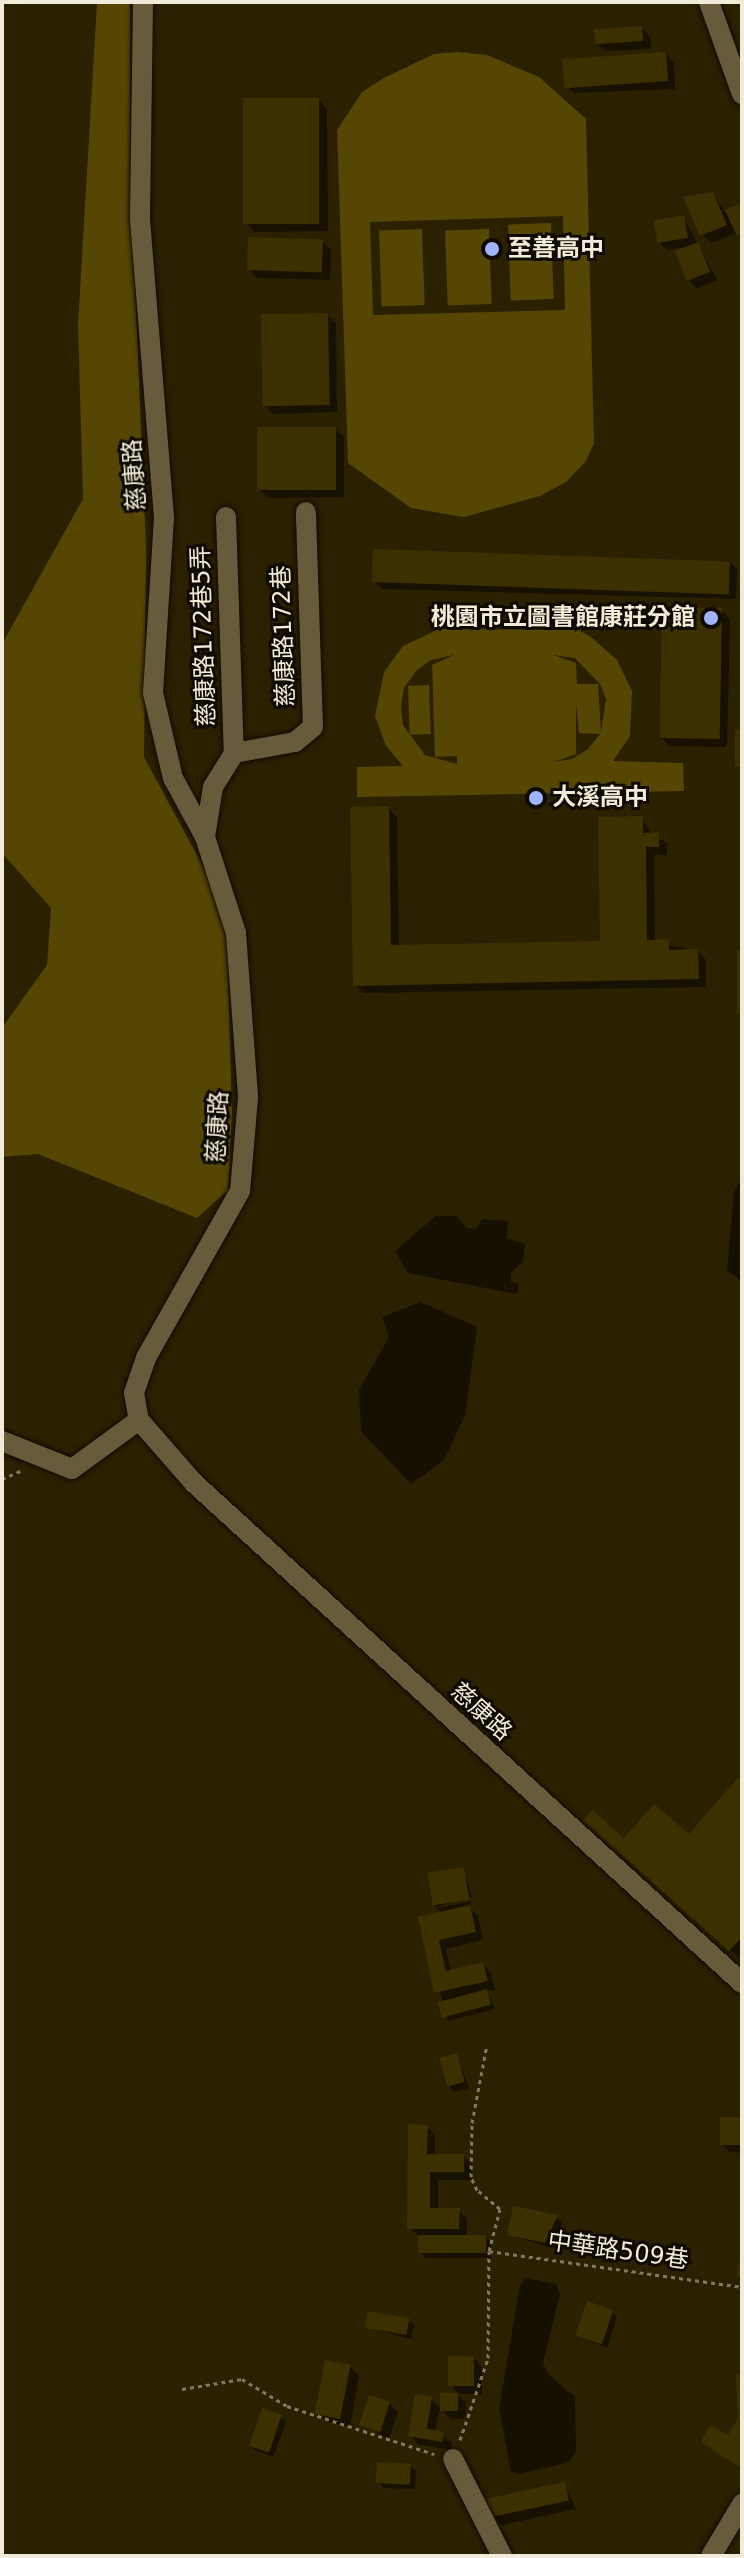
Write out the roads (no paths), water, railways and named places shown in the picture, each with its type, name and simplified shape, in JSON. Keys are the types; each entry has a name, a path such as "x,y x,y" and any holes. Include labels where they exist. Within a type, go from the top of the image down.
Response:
{"street":[{"name":"慈康路","path":"143,2 140,219 164,518 153,693 173,778 205,837 236,933 248,1098 240,1191 146,1358 134,1393 139,1420 194,1483 742,1983"},
{"path":"709,2 742,94"},
{"name":"慈康路172巷","path":"234,753 295,742 313,727 306,512"},
{"name":"慈康路172巷5弄","path":"226,517 234,753"},
{"path":"205,837 213,787 234,753"},
{"path":"2,1441 72,1469 139,1420"},
{"path":"453,2459 502,2556"},
{"path":"720,2552 742,2504"}],"place":[{"name":"至善高中","path":"492,249"},
{"name":"桃園市立圖書館康莊分館","path":"711,618"},
{"name":"大溪高中","path":"536,798"}]}
